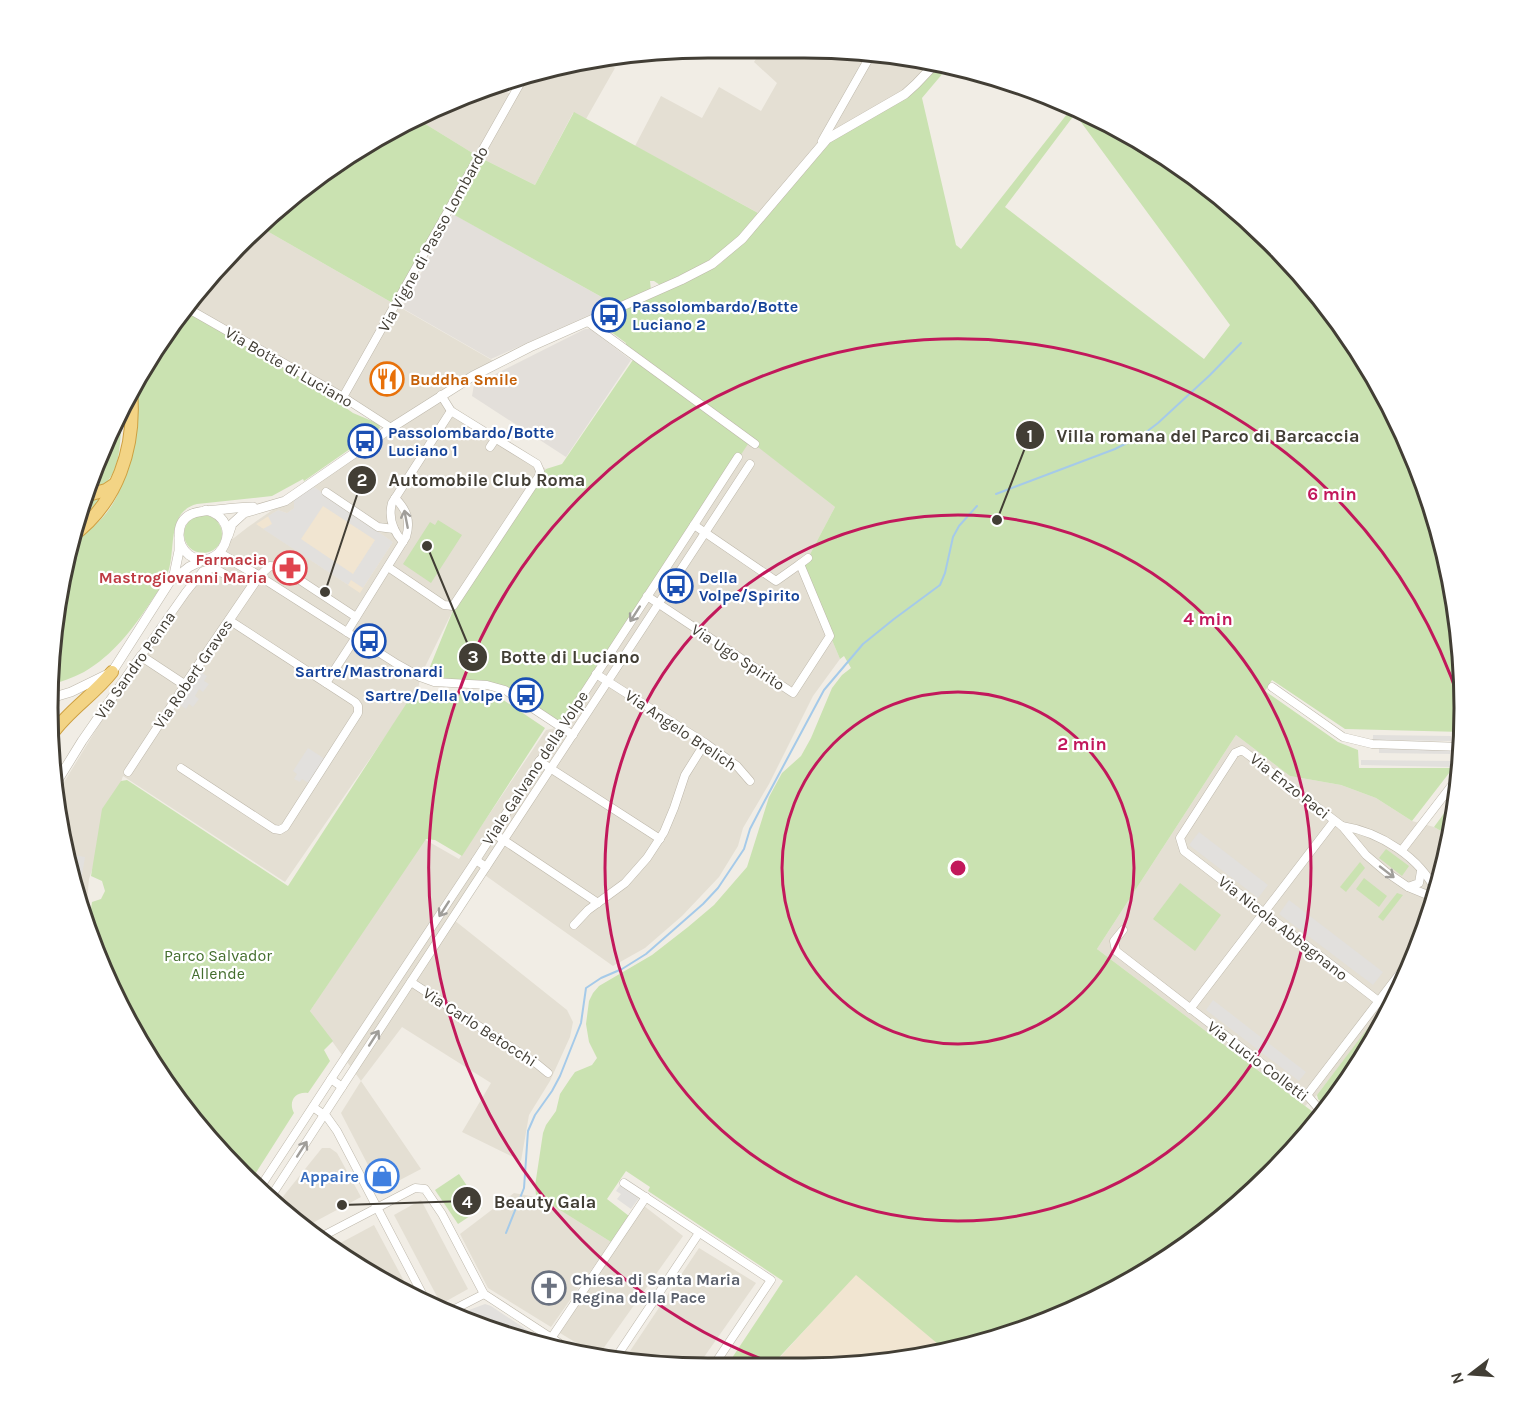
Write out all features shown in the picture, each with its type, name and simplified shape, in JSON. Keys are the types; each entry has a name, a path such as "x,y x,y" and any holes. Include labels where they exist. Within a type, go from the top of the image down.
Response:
{"highway":[{"path":"86,523 97,513 124,466 132,409"},
{"path":"95,493 106,490 116,483"},
{"path":"59,724 112,672"}],"street":[{"path":"168,585 183,571 219,553 224,547 232,524 239,517 248,511 285,501 391,428 473,376 517,353 694,274 727,254 816,150 843,108 867,62"},
{"path":"816,150 834,134 904,94 929,70"},
{"name":"Via Vigne di Passo Lombardo","path":"343,397 518,88"},
{"name":"Via Botte di Luciano","path":"194,312 343,397 391,428"},
{"path":"588,322 755,444"},
{"path":"388,567 444,605 450,607 455,604 540,473 537,464 451,411 441,395"},
{"path":"403,542 394,529 391,510 395,498 451,411"},
{"path":"490,447 496,438"},
{"name":"Viale Galvano della Volpe","path":"264,1181 738,457"},
{"name":"Viale Galvano della Volpe","path":"275,1191 750,464"},
{"path":"326,492 378,527 394,529"},
{"path":"347,632 403,542 408,530 408,518 404,507 395,498"},
{"path":"59,696 72,692 112,672 168,585 177,566 179,530 184,519 194,512 206,510 267,507"},
{"path":"206,510 221,518 228,536"},
{"path":"694,525 776,581 808,558"},
{"path":"179,538 184,550 190,555 205,559"},
{"path":"219,553 397,664 425,679 446,684 488,686 505,690 573,735"},
{"name":"Via Ugo Spirito","path":"647,596 793,693 830,636 800,564"},
{"path":"259,576 270,566 280,567 356,617"},
{"name":"Via Sandro Penna","path":"62,774 82,741 180,599 203,572 214,568 231,578"},
{"name":"Via Robert Graves","path":"128,772 259,576"},
{"path":"181,768 274,829 284,829 358,713 356,703 229,620"},
{"path":"326,683 356,637"},
{"path":"141,656 185,685"},
{"name":"Via Angelo Brelich","path":"596,674 705,743 740,768 750,781"},
{"path":"1272,687 1343,737 1372,744 1453,749"},
{"path":"574,925 588,910 631,878 660,839 672,815 685,775 705,743"},
{"name":"Via Enzo Paci","path":"1180,843 1182,834 1235,753 1242,750 1342,826 1366,855 1386,872 1408,888 1426,895"},
{"path":"539,761 660,839"},
{"path":"1402,850 1449,788"},
{"name":"Via Lucio Colletti","path":"1190,1009 1334,820"},
{"name":"Via Enzo Paci","path":"1342,826 1361,829 1402,850 1430,883"},
{"path":"493,833 598,903"},
{"path":"1366,855 1367,846 1377,837"},
{"name":"Via Nicola Abbagnano","path":"1180,843 1184,852 1383,1005"},
{"name":"Viale Galvano della Volpe","path":"476,860 486,867"},
{"path":"1408,888 1419,883 1421,870"},
{"name":"Via Lucio Colletti","path":"1123,930 1114,941 1116,951 1300,1093 1307,1095 1317,1107"},
{"path":"1307,1095 1395,979"},
{"name":"Via Carlo Betocchi","path":"411,982 548,1073"},
{"path":"331,1079 342,1087"},
{"path":"313,1107 324,1115 337,1131 421,1291"},
{"path":"624,1183 771,1280 719,1358"},
{"path":"328,1234 415,1188 425,1189 442,1214 484,1294 552,1337 646,1197"},
{"path":"620,1352 699,1233"},
{"path":"458,1307 484,1294"}],"shaded area":[{"path":"757,58 847,60 928,70 762,215 635,146 661,96 702,118 719,87 761,111 777,83 754,62"},
{"path":"611,66 615,68 586,119 573,113 535,185 479,157 424,123 499,93 505,91 510,94 512,89 540,81 581,71"},
{"path":"453,214 614,304 491,359 402,308"},
{"path":"268,231 497,363 439,397 546,469 454,608 420,677 418,691 408,701 285,882 123,776 89,879 87,898 71,835 63,784 141,656 230,541 391,428 193,312 220,280"},
{"path":"585,329 590,329 631,360 566,457 472,396 474,385"},
{"path":"750,440 835,507 808,558 800,564 840,659 813,696 769,784 743,828 738,846 719,877 682,916 645,948 613,966 482,873 454,920 567,1010 573,1022 570,1037 550,1081 529,1115 521,1161 462,1132 491,1083 402,1027 361,1081 310,1011 424,839 459,859 546,730 561,727"},
{"path":"313,486 393,542 360,593 256,524 278,510 287,513 294,508 294,499"},
{"path":"313,486 393,542 363,588 351,580 348,585 263,529 272,524 268,516 278,510 287,513 294,508 294,499","holes":["323,506 375,540 353,574 301,539"]},
{"path":"201,672 207,676 204,681 209,684 203,692 199,689 195,696 199,699 193,707 189,704 186,709 180,705 181,699 196,675 199,676"},
{"path":"1236,735 1290,776 1341,785 1376,798 1412,821 1443,832 1420,917 1388,995 1373,1022 1317,1095 1305,1106 1097,949"},
{"path":"1373,735 1451,736 1451,741 1373,740"},
{"path":"308,748 328,761 312,785 302,779 300,782 294,779 297,774 293,771"},
{"path":"1379,748 1450,749 1450,754 1379,753"},
{"path":"1361,760 1451,761 1451,767 1361,765"},
{"path":"1199,832 1268,885 1258,898 1189,845"},
{"path":"76,855 85,857 82,878"},
{"path":"1289,900 1383,972 1373,985 1279,914"},
{"path":"1213,1000 1306,1072 1299,1081 1206,1010"},
{"path":"361,1081 421,1169 381,1190 341,1113"},
{"path":"322,1148 330,1148 337,1153 361,1197 313,1223 282,1198"},
{"path":"625,1178 644,1191 631,1209 617,1199 621,1194 616,1191"},
{"path":"514,1193 541,1198 611,1242 551,1327 488,1288 460,1234"},
{"path":"421,1200 468,1289 445,1302 438,1299 394,1215"},
{"path":"644,1206 683,1236 603,1349 579,1345 560,1333"},
{"path":"374,1225 405,1282 383,1270 340,1243"},
{"path":"699,1248 756,1283 703,1358 629,1353"},
{"path":"856,1274 938,1344 890,1352 847,1356 779,1358"},
{"path":"485,1304 491,1306 530,1332 499,1323 469,1310"}],"green space":[{"path":"930,71 943,74 922,98 956,245 961,249 1067,114 1073,117 1005,207 1204,359 1230,325 1079,119 1166,168 1233,220 1264,249 1293,280 1345,347 1388,421 1405,459 1420,499 1442,581 1453,666 1453,732 1345,729 1272,680 1265,691 1338,742 1358,750 1359,768 1451,768 1412,821 1376,798 1341,785 1290,776 1236,735 1097,949 1313,1112 1264,1167 1233,1196 1166,1248 1130,1270 1092,1291 1014,1323 937,1344 856,1275 778,1358 732,1358 783,1281 648,1191 650,1187 626,1171 607,1199 629,1216 611,1242 536,1195 535,1186 543,1133 556,1111 560,1094 575,1072 592,1065 597,1058 589,1042 586,1024 589,1001 593,993 599,986 652,955 688,927 714,905 747,867 769,797 782,773 801,756 832,688 851,668 844,656 840,659 800,564 808,558 835,507 750,441 561,727 505,690 425,679 454,608 546,469 562,464 637,354 625,346 626,343 603,326 598,325 597,321 721,263 735,250 827,144 883,109"},
{"path":"574,112 758,213 729,247 709,262 660,285 650,281 651,290 616,305 449,212 396,305 268,231 347,168 424,123 479,157 535,185"},
{"path":"192,314 312,384 353,413 379,424 380,428 304,481 303,479 272,496 197,504 187,508 180,515 176,524 170,566 165,579 136,623 104,658 80,674 59,682 64,623 81,540 83,534 102,518 113,504 120,489 129,455 133,406 146,383"},
{"path":"121,431 118,460 111,476 97,488"},
{"path":"101,495 96,507 89,514 93,499"},
{"path":"203,515 216,521 222,534 216,547 203,553 190,547 184,534 190,521"},
{"path":"438,520 462,535 431,583 403,564 430,522 435,525"},
{"name":"Parco Salvador Allende","path":"418,691 442,695 482,693 496,695 545,728 462,856 435,840 426,839 310,1011 333,1041 324,1050 330,1061 308,1093 299,1094 292,1101 294,1113 256,1173 220,1136 168,1069 125,995 108,957 91,910 92,902 101,899 105,891 102,881 91,876 102,809 121,781 127,780 288,886 408,701 412,701"},
{"path":"1446,811 1443,832 1434,827"},
{"path":"1386,849 1409,866 1402,876 1379,858"},
{"path":"1360,862 1365,868 1346,892 1340,887"},
{"path":"1364,878 1387,896 1379,907 1356,889"},
{"path":"1180,883 1221,915 1195,951 1153,919"},
{"path":"1397,893 1403,895 1383,921 1378,917"},
{"path":"1375,1019 1345,1069 1321,1102 1317,1095"},
{"path":"459,1174 482,1208 458,1224 435,1190"}],"waterway":[{"path":"996,494 1115,449 1141,436 1210,375 1241,343"},
{"path":"506,1233 524,1188 528,1131 535,1115 560,1076 581,1023 586,988 646,954 718,888 744,849 750,829 824,690 863,644 940,585 953,537 959,526 977,506"}],"place":[{"name":"Passolombardo/Botte Luciano 2","path":"609,315"},
{"name":"Buddha Smile","path":"387,379"},
{"name":"Passolombardo/Botte Luciano 1","path":"365,441"},
{"name":"Villa romana del Parco di Barcaccia","path":"997,520"},
{"name":"Botte di Luciano","path":"427,546"},
{"name":"Farmacia Mastrogiovanni Maria","path":"290,568"},
{"name":"Della Volpe/Spirito","path":"676,586"},
{"name":"Automobile Club Roma","path":"325,592"},
{"name":"Sartre/Mastronardi","path":"369,641"},
{"name":"Sartre/Della Volpe","path":"526,695"},
{"name":"Appaire","path":"382,1176"},
{"name":"Beauty Gala","path":"342,1205"},
{"name":"Chiesa di Santa Maria Regina della Pace","path":"549,1288"}]}
